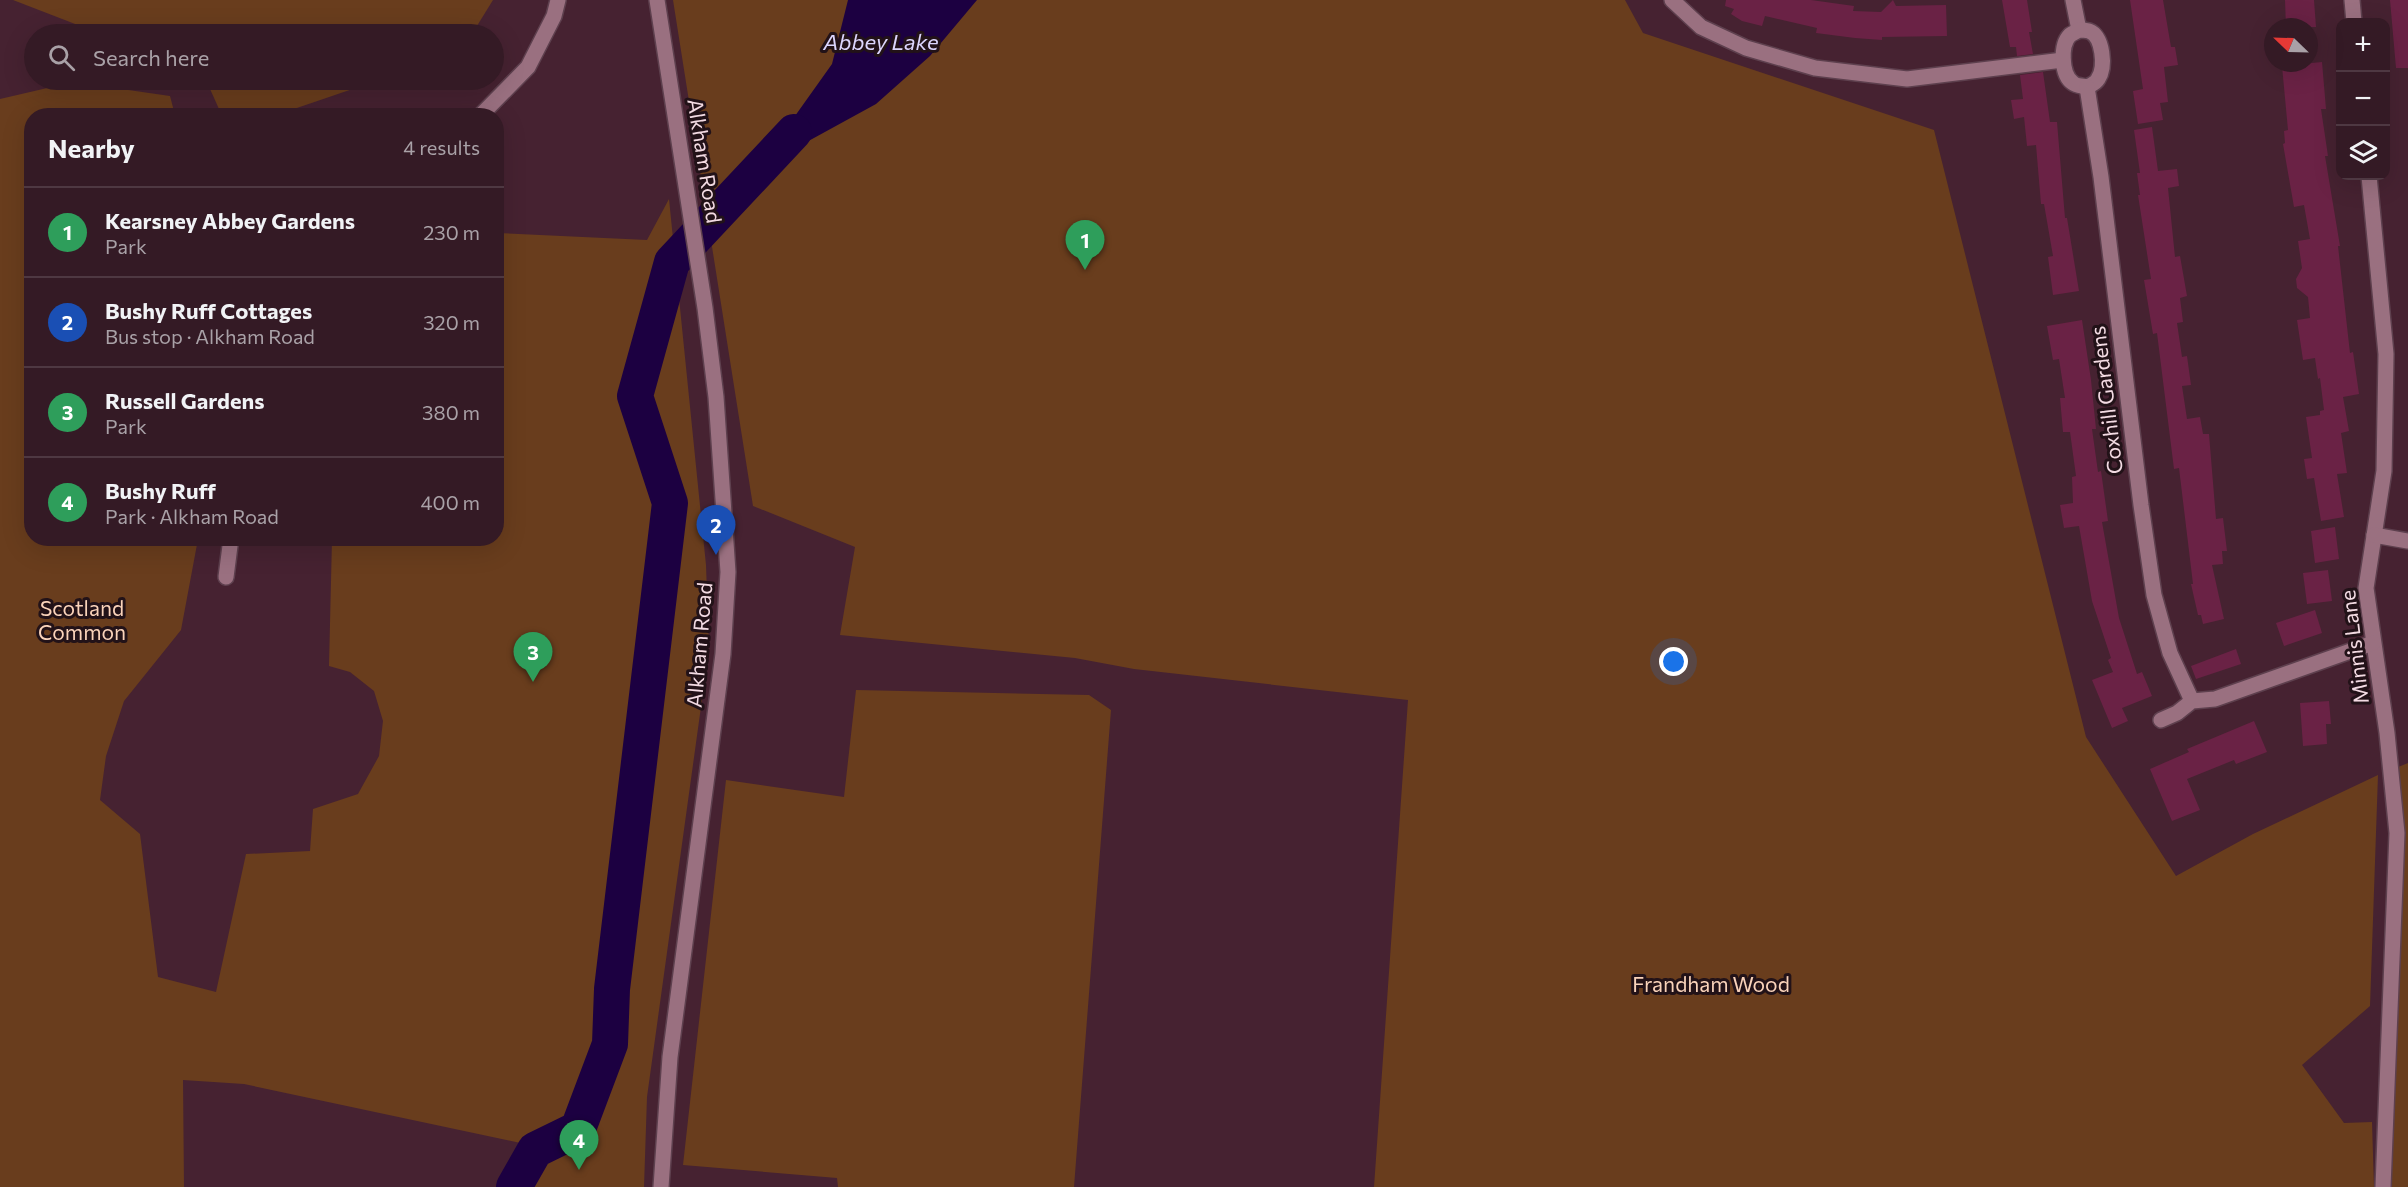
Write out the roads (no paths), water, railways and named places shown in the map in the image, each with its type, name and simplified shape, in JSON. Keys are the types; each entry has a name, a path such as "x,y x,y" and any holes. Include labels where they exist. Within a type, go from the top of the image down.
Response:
{"street":[{"path":"488,108 528,67 554,16 558,0"},
{"name":"Alkham Road","path":"657,0 687,185 716,396 728,572 723,654 670,1057 661,1187"},
{"path":"1672,0 1701,27 1746,48 1815,68 1907,79 2063,60"},
{"path":"2073,0 2079,30"},
{"path":"2352,0 2354,18"},
{"path":"2079,30 2090,31 2098,39 2102,52 2102,72 2097,81 2087,87 2073,83 2065,72 2063,60 2065,45 2070,35 2079,30"},
{"name":"Coxhill Gardens","path":"2087,87 2101,177 2152,584 2160,624 2170,653 2192,700"},
{"name":"Minnis Lane","path":"2369,180 2386,354 2384,471 2366,588 2387,733 2397,833 2383,1187"},
{"path":"2374,535 2408,541"},
{"path":"226,577 230,546"},
{"path":"2161,720 2177,713 2192,700 2215,699 2373,643"}],"water":[{"name":"Abbey Lake","path":"848,0 977,0 930,56 876,104 803,144 790,123 832,64"}],"waterway":[{"path":"514,1187 535,1150 578,1129 610,1044 612,989 670,503 635,396 672,262 794,132"}],"place":[{"name":"Kearsney Abbey Gardens","path":"1085,270"},
{"name":"Bushy Ruff Cottages","path":"716,555"},
{"name":"Russell Gardens","path":"533,682"},
{"name":"Bushy Ruff","path":"579,1170"}],"park label":[{"name":"Scotland Common","path":"82,621"},
{"name":"Frandham Wood","path":"1711,985"}]}
